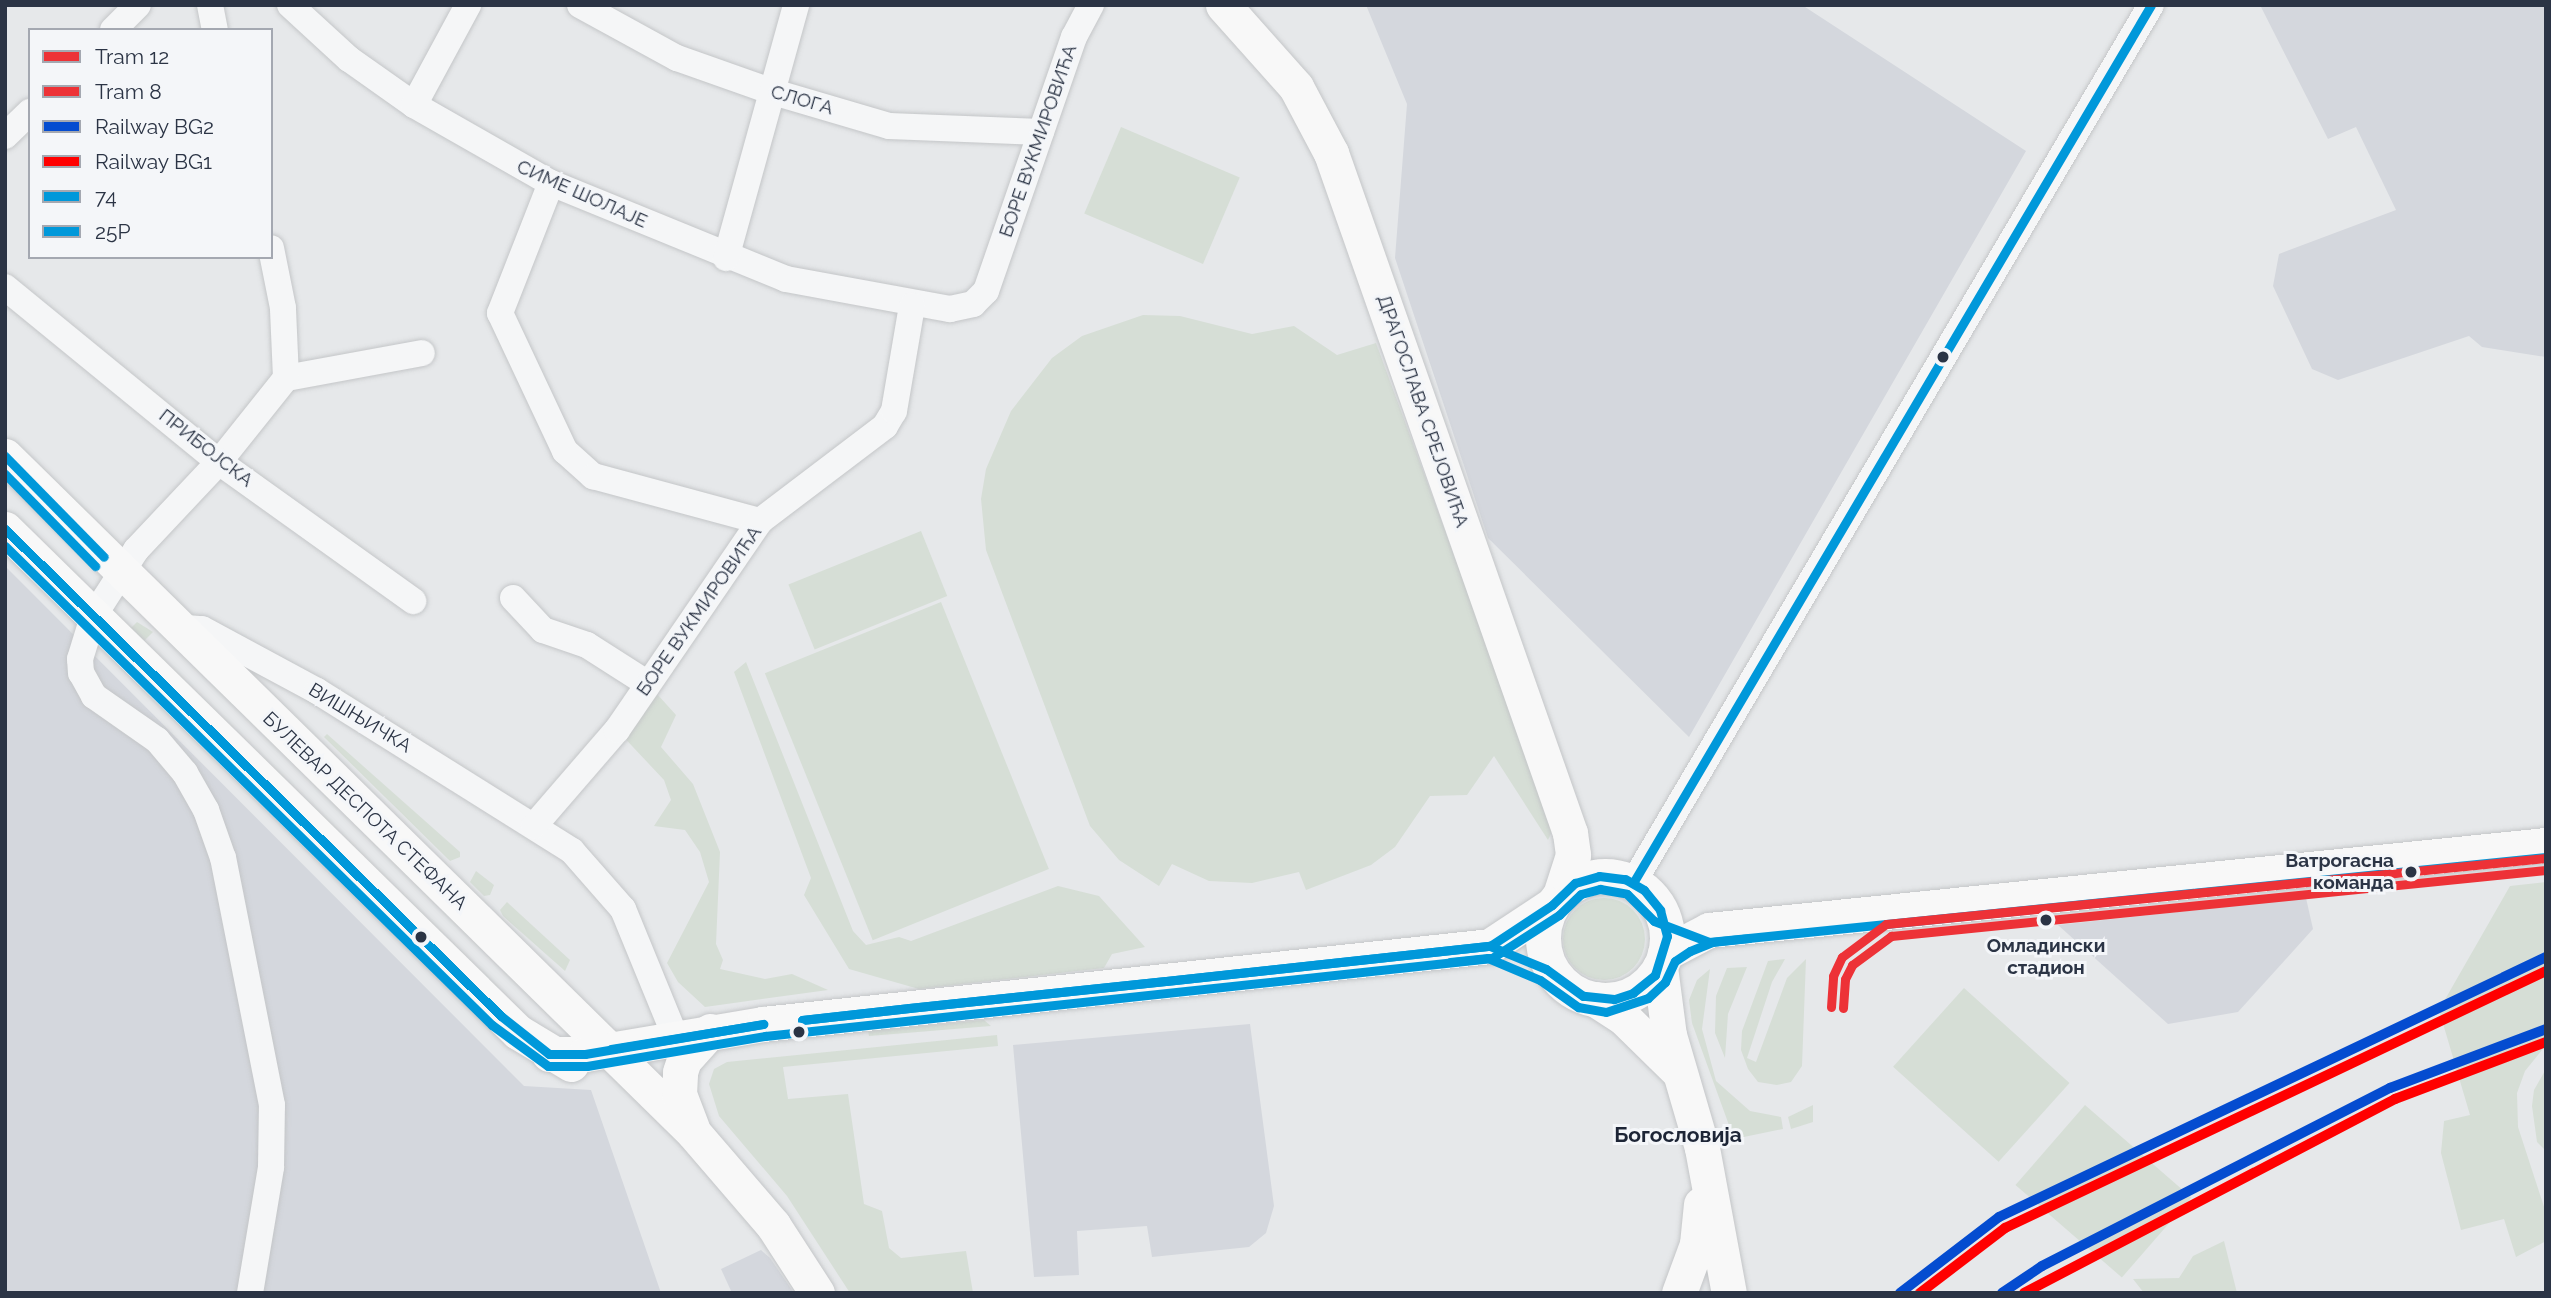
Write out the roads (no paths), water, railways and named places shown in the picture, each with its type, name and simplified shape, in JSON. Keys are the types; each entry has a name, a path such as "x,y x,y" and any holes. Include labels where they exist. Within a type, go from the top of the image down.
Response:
{"main road":[{"name":"ДРАГОСЛАВА СРЕЈОВИЋА","path":"1223,5 1296,88 1331,153 1573,844 1620,879"},
{"path":"5,456 120,573"},
{"path":"5,529 93,617"},
{"name":"БУЛЕВАР ДЕСПОТА СТЕФАНА","path":"120,573 611,1049 693,1132 817,1293"},
{"name":"БУЛЕВАР ДЕСПОТА СТЕФАНА","path":"93,617 509,1024 549,1054 574,1065 617,1072 647,1086"},
{"path":"1553,973 1542,939 1573,844"},
{"path":"1595,999 1633,993 1662,960 1709,930 2546,845"},
{"path":"549,1054 611,1049 710,1031 1490,946 1583,880 1620,879 1660,911 1709,930"},
{"path":"1660,911 1667,936 1662,960 1677,1070 1705,1163 1726,1280 1691,1293"},
{"path":"1490,946 1553,973 1572,990 1595,999 1623,1018 1677,1070"},
{"path":"693,1132 679,1094 680,1072 684,1060 710,1031"},
{"path":"1678,1293 1700,1233 1705,1163"}],"street":[{"path":"115,28 138,5"},
{"path":"210,5 215,28"},
{"name":"СИМЕ ШОЛАЈЕ","path":"290,5 349,59 414,105 551,183 726,258 832,291 912,306"},
{"path":"414,105 468,5"},
{"name":"СЛОГА","path":"580,5 677,58 770,91 890,126 1041,132"},
{"path":"726,258 770,91 796,5"},
{"name":"БОРЕ ВУКМИРОВИЋА","path":"534,826 605,746 760,521 885,426 894,411 912,306 962,309 980,298 1074,37 1091,5"},
{"path":"1620,879 2151,5"},
{"path":"5,136 28,114"},
{"path":"551,183 500,313 565,451 593,476 760,521"},
{"path":"273,258 283,308 286,378"},
{"name":"ПРИБОЈСКА","path":"5,287 219,462 413,601"},
{"path":"250,1293 271,1167 272,1105 223,858 206,810 186,773 157,740 104,705 86,684 80,659 93,617 120,573 219,462 286,378 422,353"},
{"path":"513,598 543,629 587,645 648,684"},
{"name":"ВИШЊИЧКА","path":"180,632 186,628 202,629 305,685 534,826"},
{"path":"534,826 589,866 624,909 676,1038"}],"tram line":[{"name":"12","path":"1831,1007 1833,976 1842,957 1886,924 2546,858"},
{"name":"8","path":"1843,1008 1845,979 1852,965 1891,936 2546,870"}],"rail line":[{"name":"BG2","path":"1900,1293 1999,1217 2546,957"},
{"name":"BG1","path":"1920,1293 2005,1228 2546,971"},
{"name":"BG2","path":"2002,1293 2042,1266 2390,1088 2546,1029"},
{"name":"BG1","path":"2024,1293 2395,1099 2546,1042"}],"place":[{"name":"Ватрогасна команда","path":"2411,872"},
{"name":"Омладински стадион","path":"2046,920"}],"district":[{"name":"Богословија","path":"1678,1135"}]}
